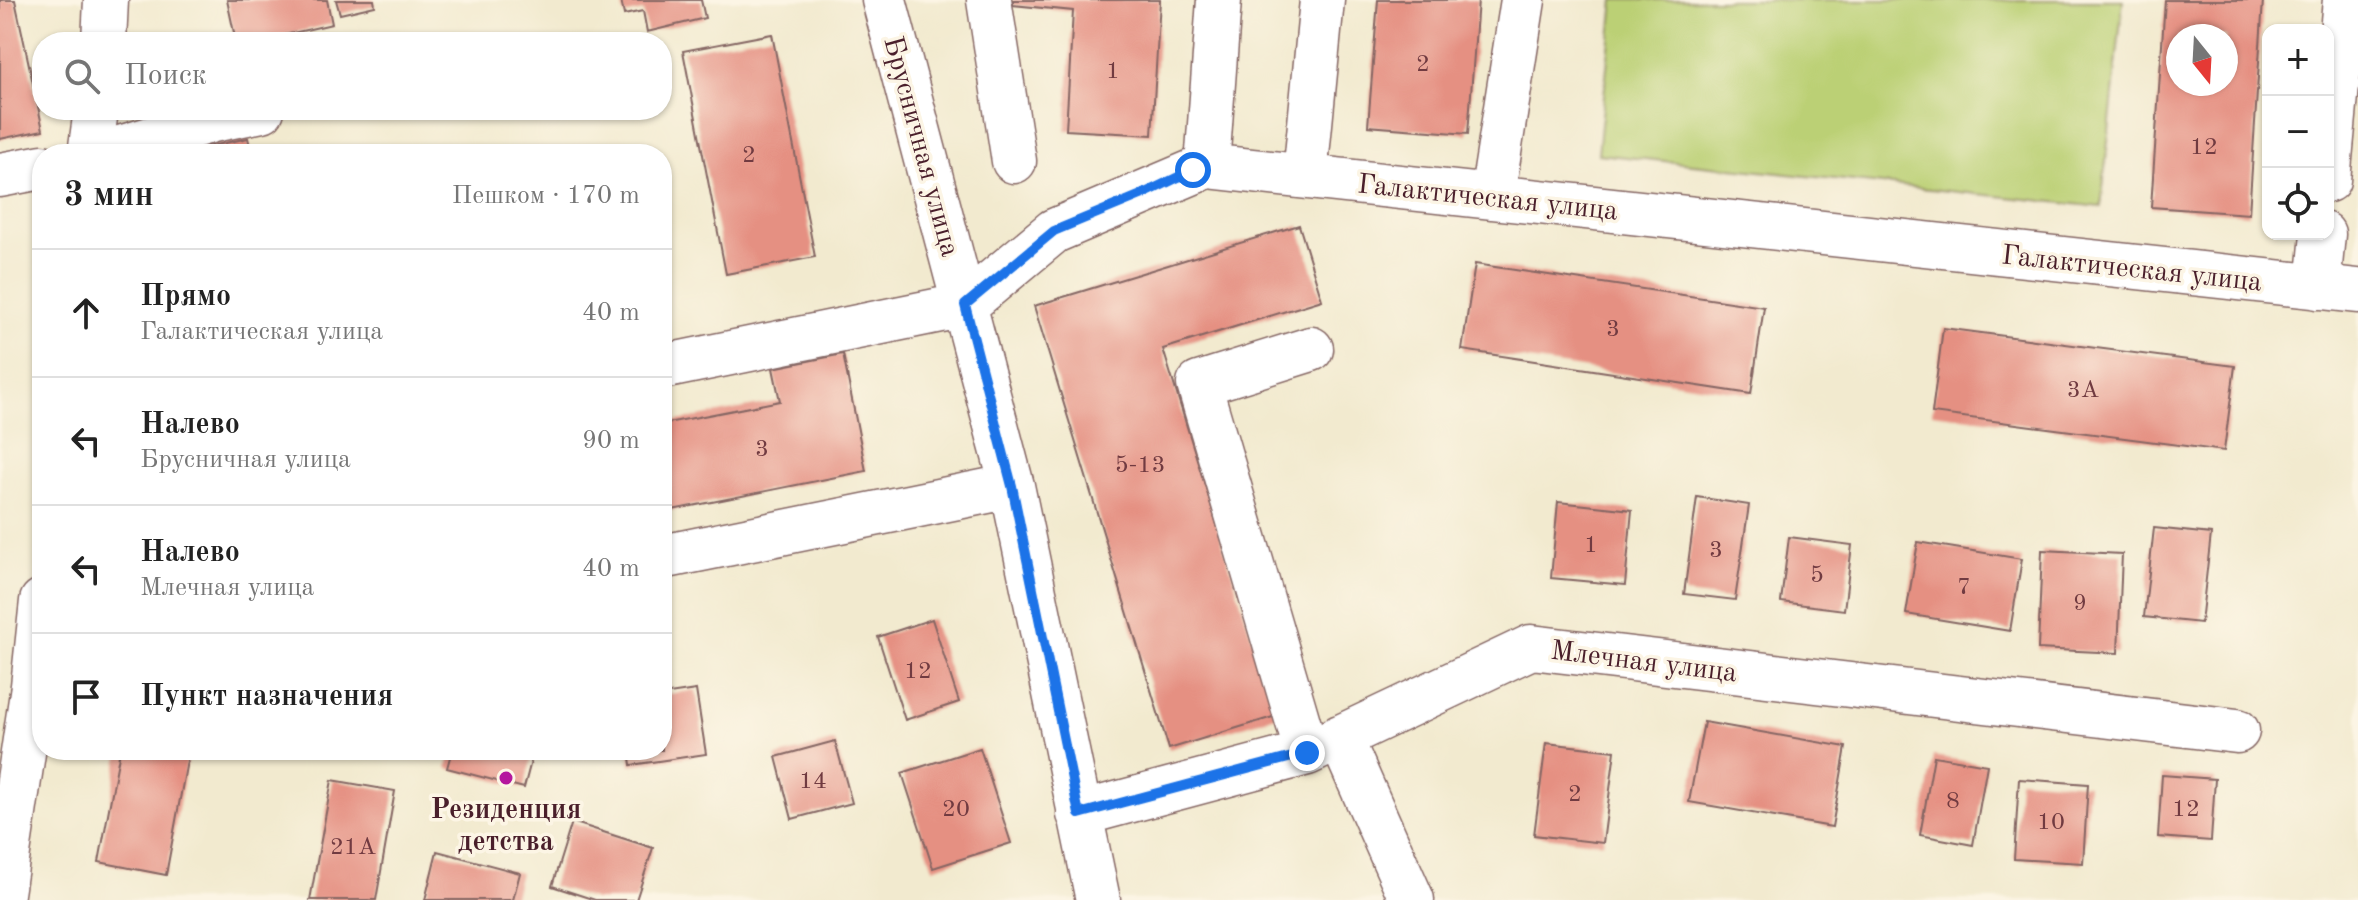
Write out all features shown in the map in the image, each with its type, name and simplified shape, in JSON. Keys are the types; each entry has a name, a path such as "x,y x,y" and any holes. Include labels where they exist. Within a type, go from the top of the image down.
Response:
{"street":[{"path":"104,32 106,0"},
{"name":"Брусничная улица","path":"884,0 1012,486 1098,900"},
{"path":"989,0 1014,161"},
{"path":"1207,166 1219,0"},
{"path":"1305,176 1322,0"},
{"path":"1492,197 1523,0"},
{"path":"2329,168 2345,0"},
{"path":"91,144 95,120"},
{"path":"133,144 213,120"},
{"name":"Галактическая улица","path":"672,365 965,305 1054,231 1207,166 2338,289"},
{"path":"0,175 32,169"},
{"path":"2325,240 2338,289"},
{"path":"1311,349 1199,384 1323,745 1412,900"},
{"path":"672,555 1012,486"},
{"path":"1,900 16,683 32,633"},
{"name":"Млечная улица","path":"1079,814 1323,745 1531,647 2237,731"}],"green space":[{"path":"1614,0 2123,0 2101,207 1598,154"}],"building":[{"path":"0,0 15,0 32,79 32,120 41,120 43,130 0,139"},
{"path":"227,0 327,0 332,24 297,32 234,32"},
{"path":"336,0 374,0 375,6 340,14"},
{"path":"621,0 701,0 705,18 647,32 643,11 624,15"},
{"path":"1013,0 1160,0 1152,135 1066,130 1073,11 1013,5"},
{"path":"1378,0 1478,0 1468,134 1368,126"},
{"path":"2165,0 2263,0 2249,214 2151,207"},
{"path":"772,34 815,257 726,274 683,51"},
{"path":"248,138 250,144 221,144"},
{"path":"1299,225 1322,300 1163,349 1276,716 1169,749 1034,306"},
{"path":"1475,264 1764,307 1751,394 1462,350"},
{"path":"1943,328 2235,366 2224,451 1932,413"},
{"path":"843,354 866,471 672,510 672,422 780,401 773,368"},
{"path":"1697,497 1749,505 1735,600 1684,594"},
{"path":"1558,502 1632,510 1625,585 1551,578"},
{"path":"2154,528 2211,534 2201,623 2144,617"},
{"path":"1789,537 1852,545 1844,610 1781,602"},
{"path":"1918,542 2022,559 2010,631 1906,614"},
{"path":"2042,550 2122,554 2118,653 2038,649"},
{"path":"932,619 959,702 905,720 878,637"},
{"path":"696,690 706,754 672,759 672,694"},
{"path":"1704,722 1846,747 1832,827 1689,802"},
{"path":"835,741 852,803 792,819 776,757"},
{"path":"1546,743 1615,751 1603,843 1534,835"},
{"path":"980,748 1011,843 933,868 902,773"},
{"path":"1934,756 1987,765 1973,845 1920,835"},
{"path":"118,760 187,760 166,875 99,862"},
{"name":"Резиденция детства","path":"449,760 531,760 524,788 447,768"},
{"path":"630,760 665,760 631,765"},
{"path":"2162,775 2215,779 2211,841 2158,837"},
{"path":"2019,779 2088,784 2083,863 2014,859"},
{"path":"332,780 395,791 376,900 310,900"},
{"path":"572,822 653,848 636,900 595,900 552,886"},
{"path":"437,851 520,873 513,900 425,900"}],"place":[{"name":"Резиденция детства","path":"506,778"}],"route":[{"path":"1193,170 1054,231 965,305 1012,486 1079,814 1307,753"}]}
